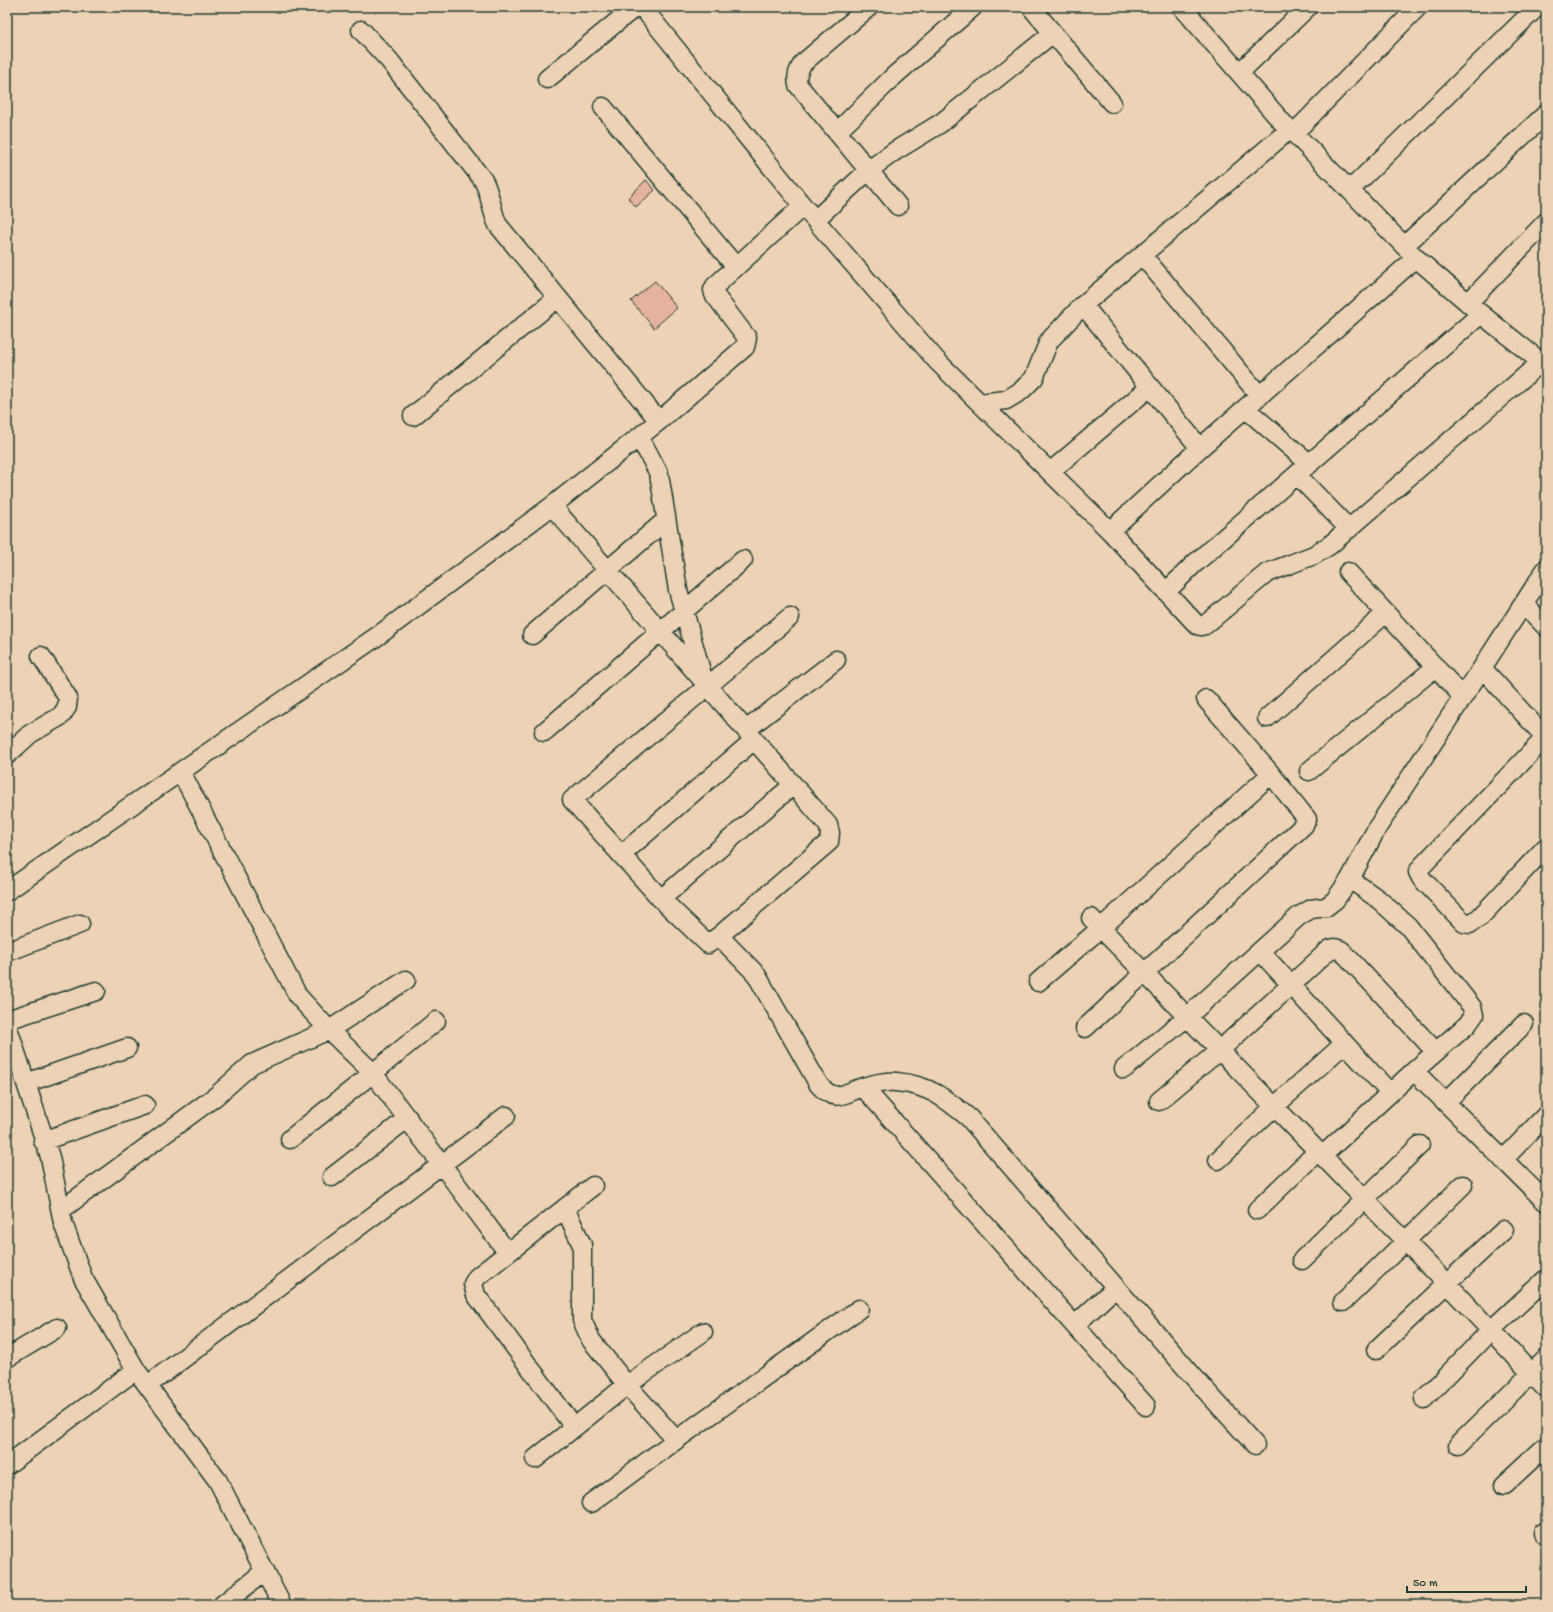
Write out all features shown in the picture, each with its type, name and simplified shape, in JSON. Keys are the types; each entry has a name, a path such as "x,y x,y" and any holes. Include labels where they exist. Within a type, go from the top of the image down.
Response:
{"street":[{"path":"547,79 635,7"},
{"path":"642,7 802,206 937,361 1110,531 1197,625 1201,626 1267,573 1314,555 1330,545 1544,362 1475,309 1410,252 1292,131 1187,9"},
{"path":"869,7 803,64 799,69 796,78 798,85 898,206"},
{"path":"837,132 894,76 973,7"},
{"path":"1031,7 1112,103"},
{"path":"1240,72 1308,7"},
{"path":"980,403 1006,400 1021,391 1034,378 1049,341 1083,305 1292,131 1418,7"},
{"path":"1350,190 1537,7"},
{"path":"361,30 389,60 483,180 488,189 494,218 498,225 556,299 659,421"},
{"path":"815,220 869,170 895,151 941,123 1053,33"},
{"path":"603,107 736,267"},
{"path":"1110,531 1200,448 1260,396 1410,252 1546,114"},
{"path":"7,891 380,635 552,506 659,421 747,343 747,338 714,294 713,290 715,286 802,206"},
{"path":"1166,592 1304,469 1475,309 1546,222"},
{"path":"1142,255 1260,396"},
{"path":"413,416 556,299"},
{"path":"1083,305 1200,448"},
{"path":"1050,472 1150,387"},
{"path":"1246,409 1304,469 1348,529"},
{"path":"638,438 647,451 659,474 678,590 706,684"},
{"path":"552,506 660,632 706,684 828,825 830,834 829,842 708,944 662,899 572,800 706,684 790,617"},
{"path":"532,635 666,520"},
{"path":"544,732 743,560"},
{"path":"1124,1069 1187,1017 1299,916 1310,909 1326,907 1335,900 1350,879 1377,828 1546,569"},
{"path":"1348,572 1463,697"},
{"path":"1524,604 1546,627"},
{"path":"1267,718 1386,613"},
{"path":"7,755 30,734 60,716 67,706 68,698 41,656"},
{"path":"621,855 750,735 836,660"},
{"path":"1309,771 1436,667"},
{"path":"1482,668 1546,738 1422,866 1418,872 1421,878 1464,923 1470,924 1480,917 1546,847"},
{"path":"1085,1028 1146,974 1304,825 1307,819 1271,774 1206,699"},
{"path":"181,772 298,996 329,1030 374,1074 444,1165 508,1253"},
{"path":"1038,982 1096,923 1271,774"},
{"path":"662,899 793,785"},
{"path":"1257,1210 1467,1025 1474,1016 1472,1007 1408,926 1378,899 1350,879"},
{"path":"1096,923 1447,1284 1546,1389"},
{"path":"7,952 80,924"},
{"path":"719,936 756,974 819,1085 824,1091 832,1096 844,1096 863,1087 894,1081 923,1086 937,1093 970,1118 1255,1445"},
{"path":"1159,1101 1220,1050 1290,984 1330,949 1337,948 1436,1052"},
{"path":"1260,951 1390,1093"},
{"path":"61,1210 216,1096 252,1064 329,1030 406,980"},
{"path":"7,1020 96,991"},
{"path":"290,1139 374,1074 436,1022"},
{"path":"1446,1102 1524,1024"},
{"path":"7,1025 43,1141 50,1157 63,1223 83,1278 136,1370 218,1481 282,1605"},
{"path":"1218,1160 1344,1044"},
{"path":"26,1083 128,1048"},
{"path":"1414,1071 1546,1202"},
{"path":"863,1087 1146,1406"},
{"path":"43,1141 146,1105"},
{"path":"1503,1160 1546,1115"},
{"path":"148,1385 444,1165 506,1116"},
{"path":"332,1177 408,1118"},
{"path":"1302,1260 1420,1145"},
{"path":"1343,1302 1463,1185"},
{"path":"574,1426 476,1296 473,1284 477,1277 593,1186"},
{"path":"564,1208 582,1245 582,1320 586,1331 627,1385 676,1440"},
{"path":"1376,1350 1504,1230"},
{"path":"1424,1399 1491,1330 1546,1279"},
{"path":"1075,1325 1116,1287"},
{"path":"591,1503 859,1309"},
{"path":"7,1358 57,1328"},
{"path":"535,1459 574,1426 627,1385 703,1332"},
{"path":"1458,1445 1546,1359"},
{"path":"7,1465 136,1370"},
{"path":"1504,1485 1546,1446"},
{"path":"222,1605 265,1571"}],"building":[{"path":"646,180 655,190 636,207 628,198"},
{"path":"655,281 677,308 654,328 631,301"}]}
